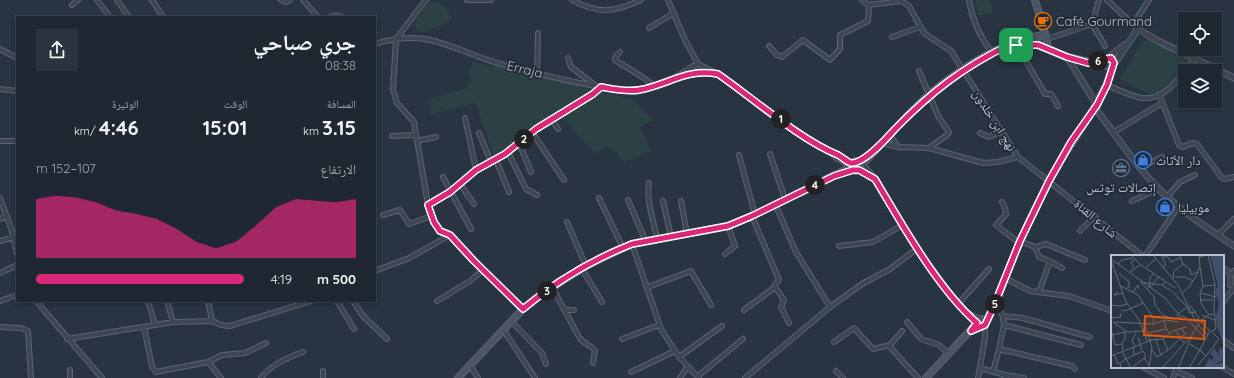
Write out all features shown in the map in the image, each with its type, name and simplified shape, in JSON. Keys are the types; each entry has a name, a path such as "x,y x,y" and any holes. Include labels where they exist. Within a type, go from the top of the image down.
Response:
{"main road":[{"path":"1009,45 1041,46 1048,44 1044,38 1036,0"},
{"path":"458,378 523,309 552,288 584,268 632,244 728,226 834,176 837,172 856,166 874,151 929,96 963,70 1009,45 1044,38"},
{"path":"1041,46 1044,38"},
{"path":"1044,38 1065,56"},
{"path":"926,378 981,322 995,304 1020,241 1049,181 1071,142 1096,107 1110,78 1110,63 1088,63 1065,56 1041,46"}],"street":[{"path":"72,5 78,0"},
{"path":"97,0 109,16"},
{"path":"116,0 128,16"},
{"path":"152,0 162,16"},
{"path":"281,0 284,2 290,0"},
{"path":"304,0 317,16"},
{"path":"426,0 396,39 394,95 400,108 412,118 428,205 440,231 450,235 523,309"},
{"path":"467,0 491,0"},
{"path":"572,0 597,11 616,10 633,1 641,0"},
{"path":"668,0 692,54 698,74"},
{"path":"769,46 777,56 782,57 803,40 830,60 840,49 840,35 868,22 869,5 862,0"},
{"path":"970,0 971,11 982,40 992,53"},
{"path":"1105,46 1092,24 1099,0 1103,3 1107,0 1132,24 1178,50"},
{"path":"1132,24 1149,0"},
{"name":"نهج ابن خلدون","path":"869,5 896,1 905,3 909,6 920,27 929,37 951,51 1018,157 1049,181"},
{"path":"649,28 674,13"},
{"path":"1044,38 1092,24"},
{"path":"892,37 920,27"},
{"path":"1110,63 1138,28"},
{"path":"537,72 538,33"},
{"name":"Erraja","path":"376,44 411,37 434,40 504,64 601,87 629,91 654,86 677,76"},
{"path":"1110,63 1128,42"},
{"path":"1020,45 1026,61 1045,94 1051,94 1058,106"},
{"path":"0,49 16,57"},
{"path":"620,52 616,56 616,60 629,69 640,74 654,86"},
{"path":"1065,56 1096,107 1139,168 1158,189 1178,207 1234,246"},
{"path":"1190,56 1234,78"},
{"path":"568,58 571,67 595,85"},
{"path":"1190,64 1195,58"},
{"path":"696,66 692,70 698,74"},
{"path":"677,76 696,66 718,74 792,128 832,154 856,166 869,170 918,248 958,304 966,312 981,322 985,338 978,378"},
{"path":"919,71 939,118 949,132 928,148"},
{"path":"677,76 718,74"},
{"path":"1107,85 1141,97 1159,94 1170,88 1178,80"},
{"path":"428,205 450,192 476,170 496,160 519,144 532,132 593,94 601,87"},
{"path":"0,89 16,91"},
{"path":"1159,94 1179,145 1183,147 1192,143 1197,144 1222,178 1225,179 1234,177"},
{"path":"1114,132 1162,103"},
{"path":"465,118 476,170"},
{"path":"552,120 558,129"},
{"path":"980,134 989,137 1002,131"},
{"path":"532,132 564,180"},
{"path":"480,133 491,162"},
{"path":"392,136 415,134"},
{"path":"890,135 898,147"},
{"path":"417,141 436,137"},
{"path":"0,141 16,141"},
{"path":"882,143 898,147 928,148 983,163 998,162 1018,157"},
{"path":"519,144 531,172"},
{"path":"508,152 526,189 537,195"},
{"path":"770,154 785,199"},
{"path":"739,155 753,215 779,278 775,287 744,310"},
{"path":"1139,168 1162,157"},
{"path":"496,160 509,192"},
{"path":"1168,197 1180,182 1195,175"},
{"path":"443,177 471,229"},
{"name":"شارع القناة","path":"1049,181 1143,255"},
{"path":"649,183 648,199 655,224 657,240"},
{"path":"460,184 474,204"},
{"path":"1132,201 1158,189"},
{"path":"0,198 15,231 14,237 16,248"},
{"path":"599,198 623,248"},
{"path":"628,200 646,242"},
{"path":"663,201 671,237"},
{"path":"681,201 687,234"},
{"path":"1002,202 1006,214 996,225 1014,239 1035,247 1046,244 1084,260"},
{"path":"775,204 796,252 830,307"},
{"path":"1145,255 1178,207"},
{"path":"383,215 400,210 409,224 432,216"},
{"path":"0,219 7,216"},
{"path":"1080,232 1095,216"},
{"path":"1218,235 1234,219"},
{"path":"567,222 584,268 602,302"},
{"path":"838,246 873,242 903,225"},
{"path":"725,254 735,246 728,226"},
{"path":"376,271 409,258 450,235"},
{"path":"0,241 14,237"},
{"path":"632,244 648,287 659,325 679,357 699,377 743,339"},
{"path":"1035,247 1038,257 1050,261 1062,268"},
{"path":"745,378 830,307 867,281 890,269 918,248"},
{"path":"1040,292 1050,261"},
{"path":"0,273 16,265"},
{"path":"1224,268 1233,273 1230,285 1234,288 1224,301"},
{"path":"958,304 989,269"},
{"path":"437,302 470,281 483,270"},
{"path":"648,287 691,271 711,305"},
{"path":"1005,278 1030,291 1069,296 1111,311"},
{"path":"775,287 784,300 781,307 789,323"},
{"path":"552,288 581,341 595,350 592,363"},
{"path":"0,301 16,295"},
{"path":"37,302 102,378"},
{"path":"148,302 155,325"},
{"path":"167,302 172,322"},
{"path":"208,302 212,321"},
{"path":"67,339 172,322 212,321 221,326 230,326 308,302"},
{"path":"338,302 354,329"},
{"path":"354,302 363,316 387,339"},
{"path":"993,372 1004,325 1003,316 995,304"},
{"path":"564,310 574,310"},
{"path":"1003,316 1022,318 1090,337"},
{"path":"511,321 542,353 546,364"},
{"path":"907,322 921,339 939,345 949,354"},
{"path":"622,339 659,325"},
{"path":"1004,325 1081,345"},
{"path":"679,357 722,326"},
{"path":"0,327 20,328 28,331 31,378"},
{"path":"144,327 152,367 156,372 208,362 222,355 245,353 266,343"},
{"path":"834,342 854,328 873,349 890,345 902,331"},
{"path":"503,330 535,378"},
{"path":"1224,341 1234,348"},
{"path":"890,345 918,378"},
{"path":"999,349 1072,366 1075,369"},
{"path":"631,372 675,351"},
{"path":"262,378 268,370 292,356 303,352"},
{"path":"208,362 221,378"},
{"path":"470,365 478,378"},
{"path":"680,378 688,366"},
{"path":"980,368 1005,377 1024,378"},
{"path":"1145,368 1164,378"},
{"path":"1224,368 1234,374"},
{"path":"1172,378 1176,369 1192,378"},
{"path":"70,370 70,378"},
{"path":"322,371 323,378"},
{"path":"836,371 843,378"}],"green space":[{"path":"975,0 990,0 993,13 979,16"},
{"path":"430,1 439,2 442,4 447,9 453,20 425,32 418,32 414,23"},
{"path":"1149,40 1189,61 1187,64 1178,64 1178,75 1169,86 1150,95 1120,79 1143,41"},
{"path":"473,61 493,68 494,66 594,90 594,92 522,133 524,136 494,157 476,103 431,114 430,99 467,88 467,83 471,82 469,71"},
{"path":"602,92 633,99 652,120 640,127 651,150 623,163 613,148 611,149 608,146 595,154 565,120 561,119 560,117"}],"place":[{"name":"Café Gourmand","path":"1043,21"},
{"name":"دار الأثاث","path":"1143,160"},
{"name":"إتصالات توتس","path":"1121,168"},
{"name":"موبيليا","path":"1165,207"}],"route":[{"path":"1009,45 1016,45 1038,45 1067,57 1088,63 1111,58 1114,60 1114,63 1110,78 1097,105 1071,142 1049,181 1020,241 985,325 971,331 977,323 958,304 934,273 875,179 859,170 853,170 834,176 728,226 632,244 582,269 542,294 523,309 502,286 474,261 450,235 440,231 434,222 428,205 450,192 476,170 505,154 536,129 556,118 593,94 601,87 621,90 645,89 677,76 703,73 718,74 792,128 832,154 838,155 852,163 856,161 859,162 874,151 932,92 963,70 992,53 1009,45"}]}
